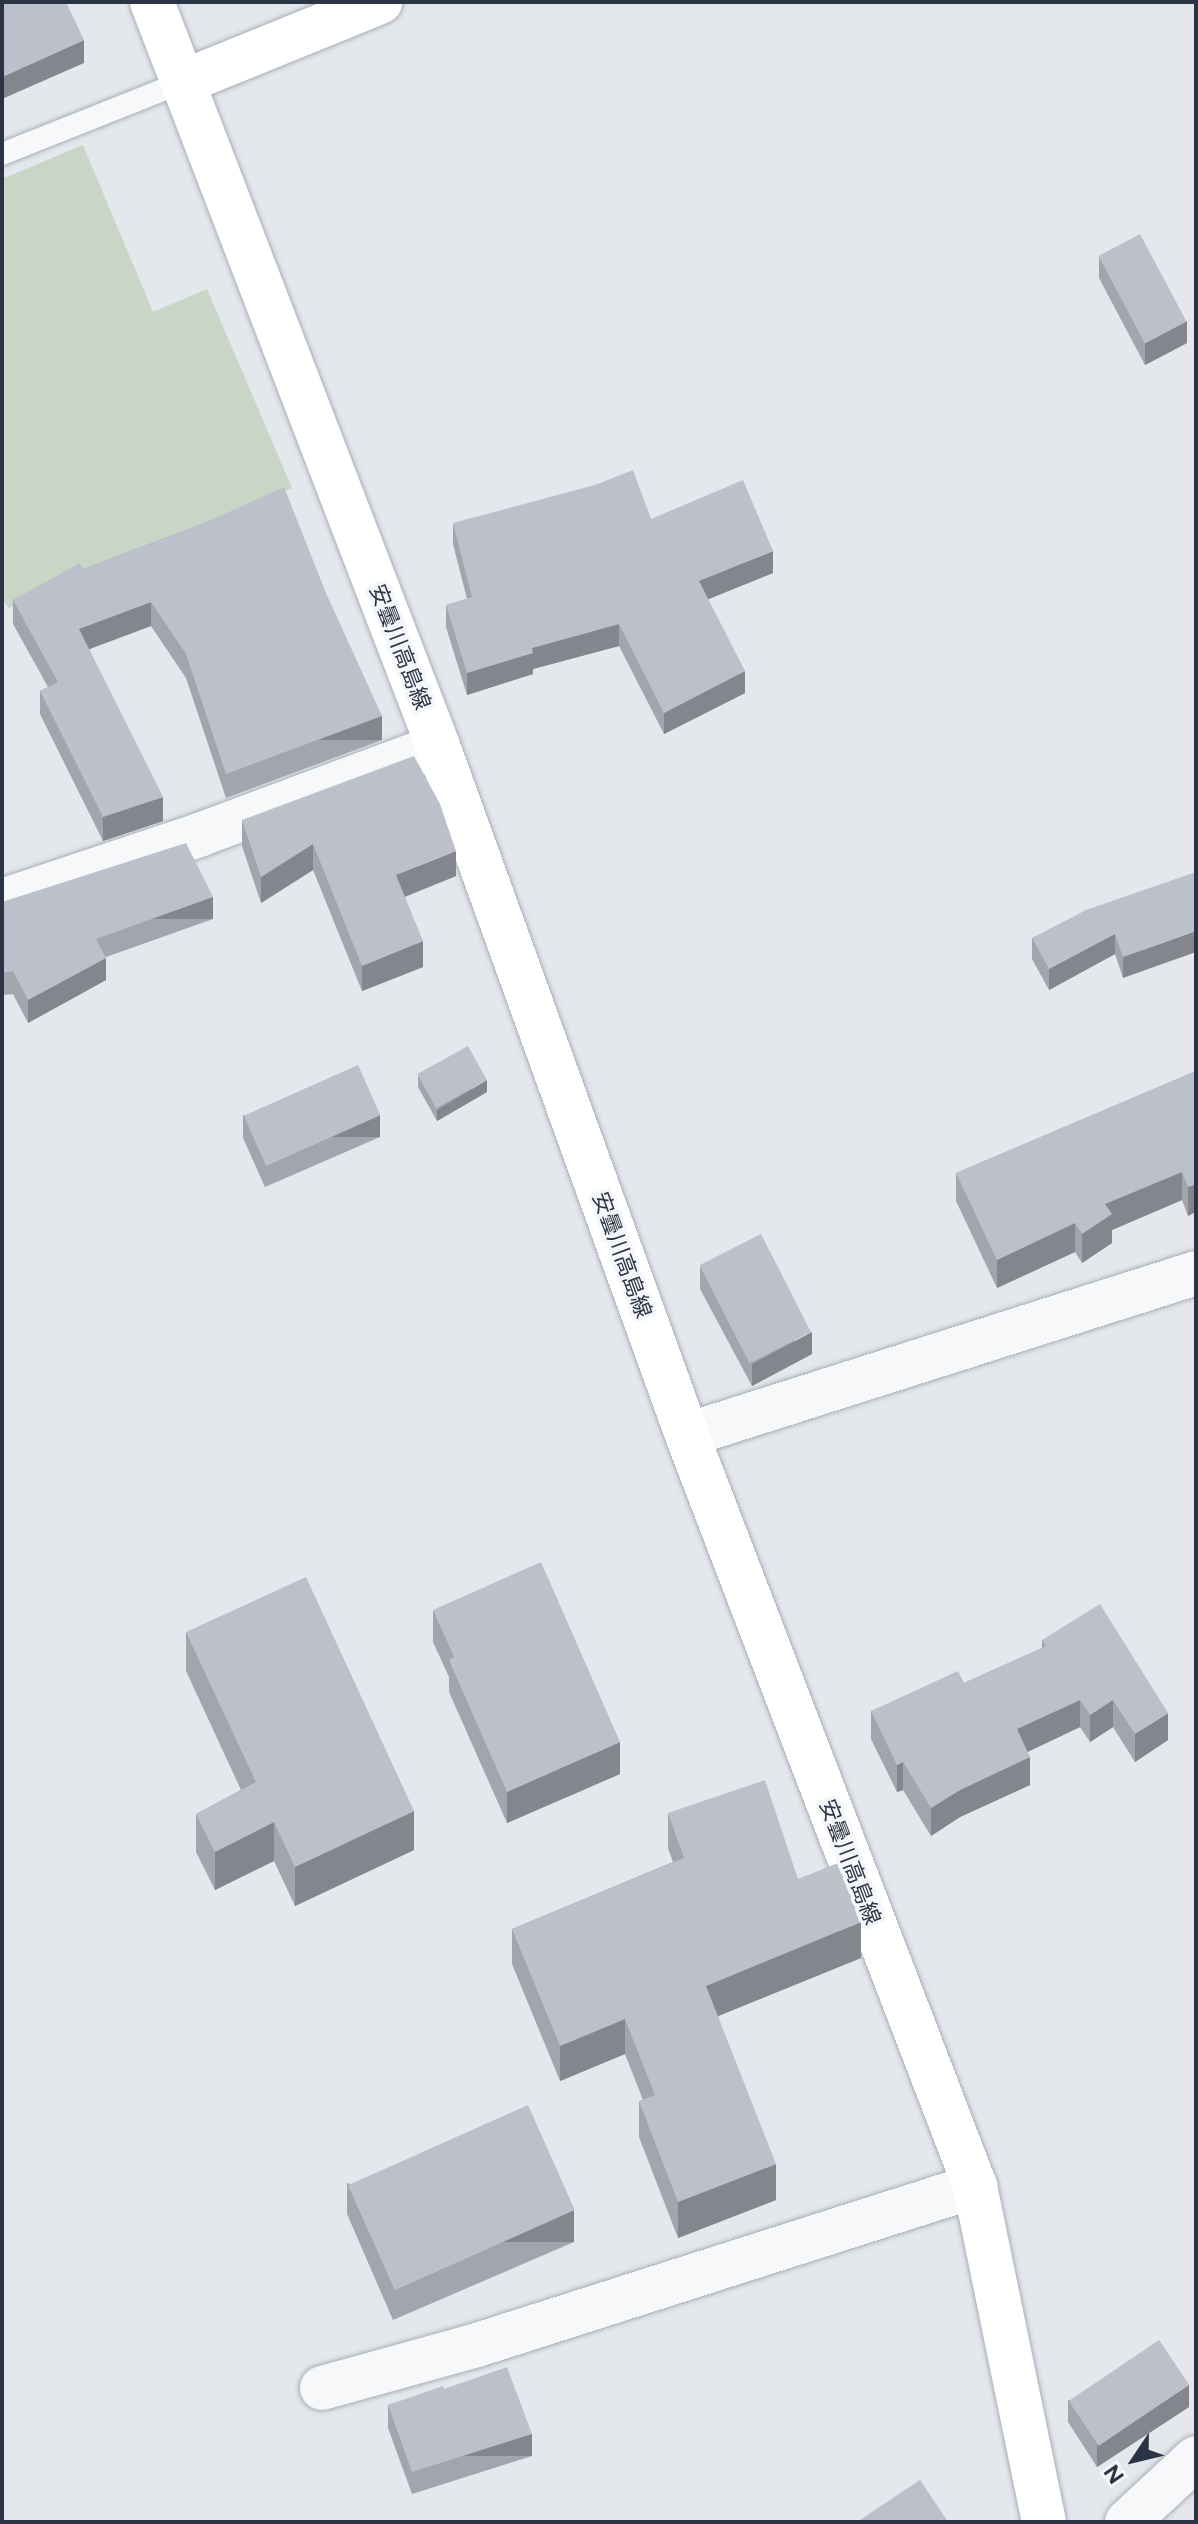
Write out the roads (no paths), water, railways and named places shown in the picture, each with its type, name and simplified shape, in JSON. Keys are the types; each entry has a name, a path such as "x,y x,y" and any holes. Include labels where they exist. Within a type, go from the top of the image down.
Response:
{"main road":[{"name":"安曇川高島線","path":"152,2 438,746 687,1435 975,2186 1044,2522"},
{"path":"183,82 380,2"}],"street":[{"path":"2,901 199,835 438,746"},
{"path":"687,1435 1196,1273"},
{"path":"322,2388 477,2345 975,2186"},
{"path":"1127,2522 1196,2458"}],"lane":[{"path":"2,154 183,82"}]}
